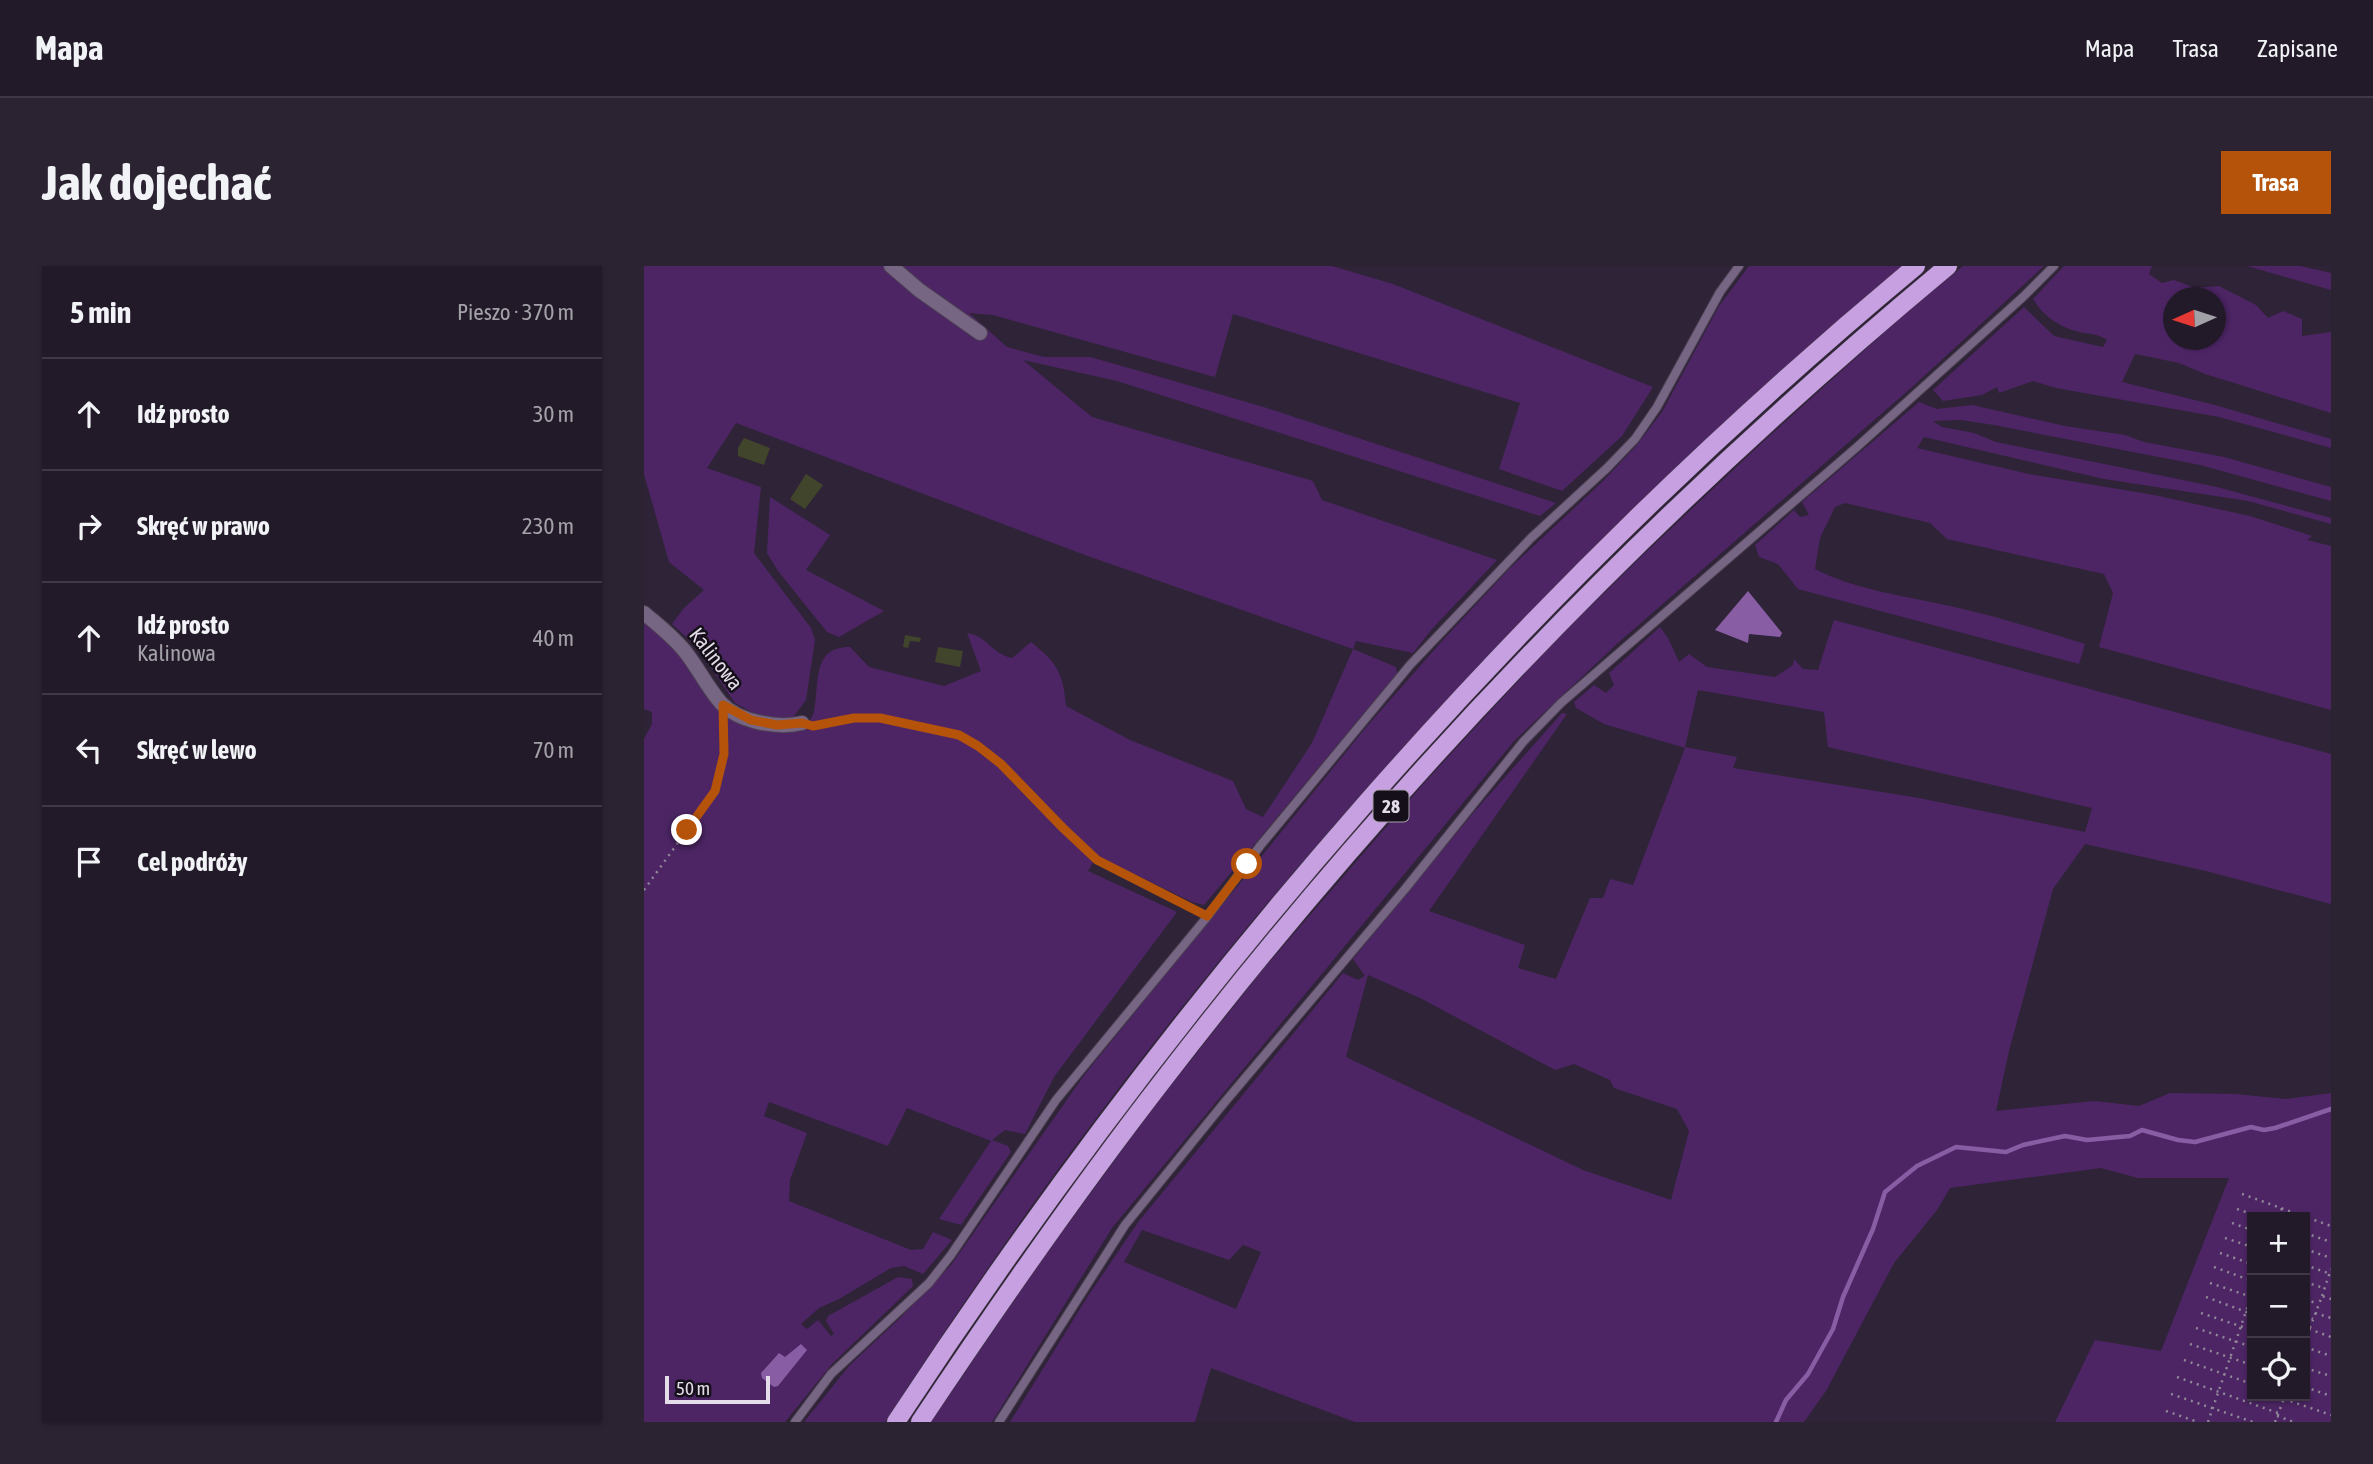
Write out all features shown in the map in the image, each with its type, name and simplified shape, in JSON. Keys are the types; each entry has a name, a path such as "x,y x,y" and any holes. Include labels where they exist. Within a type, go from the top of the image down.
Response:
{"main road":[{"name":"28","path":"896,1422 999,1269 1091,1142 1197,1004 1347,825 1509,648 1632,524 1788,377 1916,266"},
{"name":"28","path":"920,1422 1044,1240 1158,1086 1266,951 1392,804 1534,650 1649,535 1809,385 1948,266"}],"street":[{"path":"891,266 919,290 980,333"},
{"name":"Kalinowa","path":"644,613 687,654 723,705 751,720 777,725 802,723"}],"lane":[{"path":"796,1422 831,1374 929,1283 951,1255 1056,1100 1410,664 1531,538 1608,468 1635,439 1657,407 1720,292 1739,266"},
{"path":"999,1422 1125,1225 1405,889 1523,742 1560,703 1857,447 2054,266"}],"path":[{"path":"644,890 715,791 724,754 723,705"},
{"path":"802,723 813,726 854,718 880,718 959,735 1001,764 1054,820 1097,860 1207,916"},
{"path":"2242,1194 2331,1226"},
{"path":"2281,1212 2282,1208"},
{"path":"2237,1209 2247,1212"},
{"path":"2232,1223 2247,1228"},
{"path":"2310,1235 2331,1242"},
{"path":"2225,1238 2247,1245"},
{"path":"2310,1251 2331,1258"},
{"path":"2220,1253 2247,1262"},
{"path":"2310,1266 2330,1271 2310,1324"},
{"path":"2214,1267 2247,1279"},
{"path":"2210,1283 2247,1294"},
{"path":"2310,1284 2324,1289"},
{"path":"2322,1296 2331,1299"},
{"path":"2206,1297 2246,1312 2208,1422"},
{"path":"2310,1301 2318,1304"},
{"path":"2201,1312 2247,1329"},
{"path":"2315,1313 2331,1318"},
{"path":"2196,1328 2247,1346"},
{"path":"2310,1332 2331,1337"},
{"path":"2190,1344 2247,1363"},
{"path":"2310,1349 2331,1356"},
{"path":"2184,1360 2247,1382"},
{"path":"2310,1369 2331,1376"},
{"path":"2177,1377 2294,1422"},
{"path":"2310,1389 2331,1396"},
{"path":"2172,1394 2253,1422"},
{"path":"2275,1422 2283,1401"},
{"path":"2294,1401 2331,1415"},
{"path":"2166,1411 2198,1422"}],"shaded area":[{"path":"644,266 1332,266 1393,284 1653,387 1622,436 1562,491 1499,469 1520,403 1233,314 1215,377 993,315 969,313 1007,347 1044,357 1090,357 1143,372 1267,408 1556,503 1540,516 1117,381 1023,360 1092,417 1313,481 1322,500 1497,560 1413,653 1356,641 1353,649 1085,555 736,423 707,468 761,487 754,553 811,628 815,640 806,700 794,716 782,722 759,716 735,703 697,647 672,624 684,608 704,590 669,562 644,474"},
{"path":"1749,266 1903,266 1777,375 1577,566 1353,804 1213,969 1079,1141 980,1280 885,1422 804,1422 849,1366 951,1265 1085,1074 1368,725 1510,568 1602,482 1636,446 1662,412 1719,306"},
{"path":"1963,266 2044,266 1911,388 1619,642 1515,740 1112,1228 992,1422 931,1422 1044,1257 1153,1108 1265,967 1425,782 1555,641 1646,552 1899,319"},
{"path":"2064,266 2152,266 2149,274 2162,283 2174,280 2192,287 2163,287 2163,350 2226,350 2226,290 2256,305 2268,318 2283,311 2302,319 2302,336 2331,332 2331,413 2205,374 2179,363 2135,354 2122,382 2215,405 2331,439 2331,448 2219,417 2056,388 2033,381 1999,393 1997,387 1982,395 1943,401 1933,390 2024,307 2054,336 2103,347 2107,340 2058,324 2042,311 2033,299"},
{"path":"2247,266 2300,266 2331,273 2331,290"},
{"path":"1919,402 1937,409 1972,405 2065,426 2125,435 2144,442 2224,457 2331,487 2331,501 2200,465 1994,425 1961,420 1933,421 1942,427 1974,433 1996,442 2217,487 2331,518 2331,524 2248,501 2104,479 1924,437 1917,448 2029,474 2154,495 2250,516 2312,536 2307,540 2331,546 2331,710 2099,647 2113,593 2104,574 1947,539 1930,523 1845,503 1835,507 1820,538 1815,569 1864,587 1984,614 2085,644 2079,664 1798,589 1778,564 1759,557 1755,545 1794,510 1800,517 1809,515 1802,502"},
{"path":"770,497 830,535 806,570 884,611 839,637 827,632 778,571 767,553"},
{"path":"1748,591 1782,633 1780,637 1749,634 1748,643 1715,630"},
{"path":"644,619 662,628 746,723 783,733 802,731 809,722 814,712 823,660 838,649 850,647 869,667 944,686 981,671 967,633 980,637 1005,656 1012,658 1031,642 1057,669 1066,706 1130,740 1233,781 1246,809 1263,817 1312,743 1353,649 1396,667 1397,673 1204,905 1192,902 1097,856 1088,871 1177,912 1054,1077 1025,1134 1005,1130 992,1140 1008,1146 1011,1152 961,1225 939,1219 991,1141 907,1108 888,1146 769,1102 764,1116 807,1133 790,1180 789,1201 911,1250 923,1249 933,1232 952,1240 923,1274 904,1266 891,1268 819,1308 801,1324 807,1329 818,1320 831,1336 834,1334 826,1321 828,1316 898,1277 912,1279 913,1286 832,1364 785,1422 644,1422 644,739 652,724 652,712 644,709"},
{"path":"1834,620 2331,754 2331,904 2206,871 2085,844 2053,889 2009,1051 1996,1111 2094,1101 2139,1106 2170,1093 2235,1094 2286,1099 2331,1093 2331,1422 2055,1422 2095,1340 2161,1351 2229,1178 2138,1178 2101,1168 1950,1188 1937,1210 1894,1263 1826,1391 1804,1422 1355,1422 1211,1368 1195,1422 1010,1422 1088,1296 1139,1221 1343,973 1358,980 1365,976 1353,959 1474,812 1562,713 1567,714 1429,911 1525,945 1518,968 1556,979 1590,898 1603,898 1610,879 1633,885 1685,748 1604,724 1576,708 1574,702 1594,685 1606,693 1614,685 1609,673 1660,627 1679,662 1689,654 1707,667 1775,677 1793,665 1794,659 1803,669 1818,670","holes":["1698,690 1824,712 1828,747 2092,808 2085,832 1919,798 1733,768 1737,757 1685,747","1368,975 1420,998 1555,1070 1574,1064 1610,1080 1614,1088 1677,1109 1689,1131 1671,1200 1583,1170 1346,1057","1142,1230 1229,1260 1243,1245 1261,1252 1236,1309 1124,1262"]},
{"path":"801,1344 807,1350 778,1386 774,1387 762,1378 761,1373 779,1353 785,1357"}],"building":[{"path":"744,438 770,448 764,465 738,456 738,448"},
{"path":"806,474 823,485 805,509 790,499"},
{"path":"905,635 921,638 920,642 910,641 908,648 903,647"},
{"path":"938,647 963,651 960,667 935,662"}],"waterway":[{"path":"1776,1422 1786,1400 1808,1374 1833,1329 1885,1192 1917,1166 1956,1147 2006,1152 2023,1145 2065,1136 2087,1140 2130,1136 2142,1130 2195,1142 2251,1127 2264,1130 2275,1128 2331,1109"}],"route":[{"path":"687,830 715,791 724,754 723,705 751,720 777,725 802,723 813,726 854,718 880,718 959,735 1001,764 1028,794 1097,860 1207,916 1247,864"}]}
